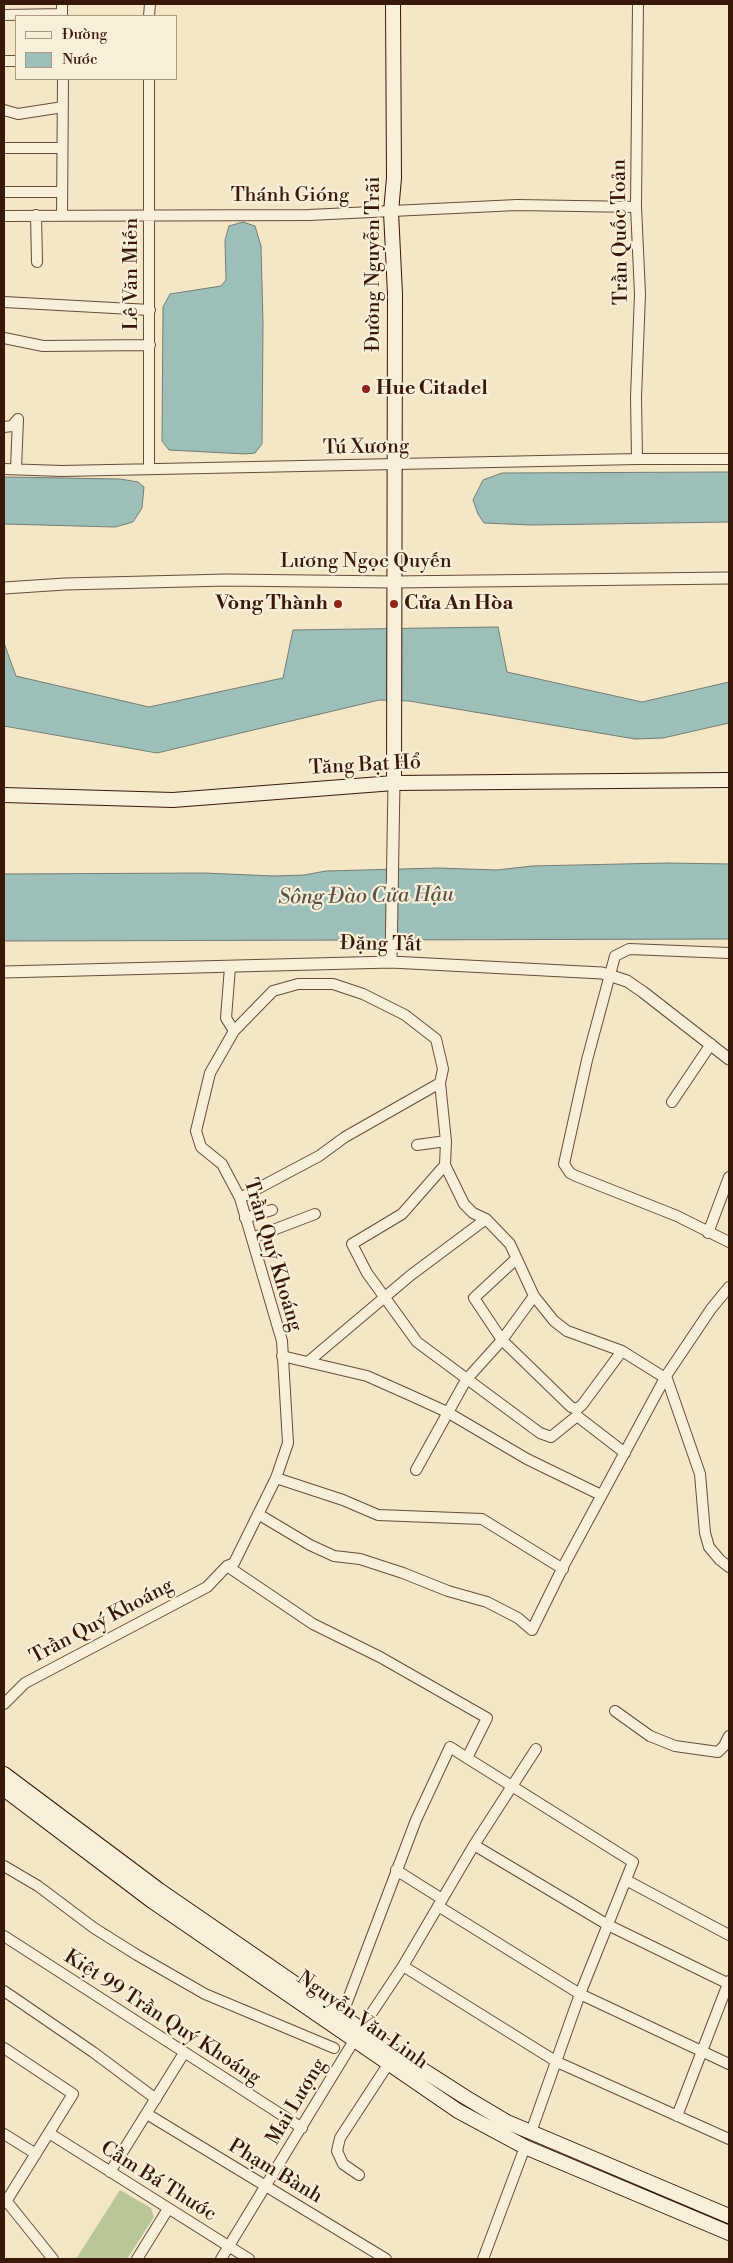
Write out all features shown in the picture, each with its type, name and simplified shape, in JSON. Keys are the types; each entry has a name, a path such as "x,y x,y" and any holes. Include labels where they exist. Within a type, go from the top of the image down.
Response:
{"main road":[{"name":"Đường Nguyễn Trãi","path":"393,4 394,169 391,212 395,294 394,783"},
{"name":"Tăng Bạt Hổ","path":"4,796 173,800 394,783 729,780"},
{"name":"Nguyễn Văn Linh","path":"4,1774 156,1896 338,2013 389,2063 458,2111 525,2147 729,2232"},
{"name":"Nguyễn Văn Linh","path":"4,1788 156,1896 358,2034 507,2122 729,2216"},
{"path":"617,2186 622,2171"}],"street":[{"name":"Trần Quốc Toản","path":"636,459 636,397 640,294 636,207 638,4"},
{"path":"4,15 62,11"},
{"path":"62,215 63,80"},
{"name":"Lê Văn Miến","path":"149,80 149,469"},
{"path":"4,110 18,114 63,107"},
{"path":"4,148 62,148"},
{"path":"4,192 62,192"},
{"name":"Thánh Gióng","path":"4,216 309,215 517,206 636,207"},
{"path":"36,215 37,262"},
{"path":"4,302 150,310"},
{"path":"4,338 43,346 150,345"},
{"path":"4,427 12,426 18,419 16,469"},
{"name":"Tú Xương","path":"4,469 62,471 636,459 729,459"},
{"name":"Lương Ngọc Quyến","path":"4,588 65,584 227,580 393,582 729,578"},
{"path":"391,962 394,783"},
{"path":"729,953 629,949 615,956 587,1060 564,1164 576,1176 677,1216 729,1242"},
{"name":"Đặng Tất","path":"4,972 391,962 611,975 627,981 643,992 729,1059"},
{"path":"230,967 226,1018 234,1031"},
{"name":"Trần Quý Khoáng","path":"4,1704 25,1683 206,1587 227,1566 234,1563 276,1478 288,1443 282,1341 252,1238 240,1198 222,1164 201,1147 196,1132 210,1073 234,1031 273,991 298,984 333,984 363,994 405,1015 436,1038 443,1069 440,1083 446,1141 445,1165"},
{"path":"672,1102 711,1044"},
{"path":"240,1198 319,1156 345,1137 440,1083"},
{"path":"417,1145 446,1141"},
{"path":"622,1351 582,1405 550,1437 540,1433 417,1342 367,1273 352,1244 402,1214 445,1165 464,1204 473,1213 486,1219 510,1244 534,1296 554,1321 567,1331 622,1351 666,1376 700,1474 705,1534 709,1547 729,1567"},
{"path":"708,1233 729,1177"},
{"path":"245,1218 272,1210"},
{"path":"252,1238 315,1214"},
{"path":"309,1361 411,1274 486,1219"},
{"path":"516,1259 474,1298 502,1340 574,1411 625,1453"},
{"path":"258,1514 310,1545 334,1556 360,1559 403,1572 448,1592 487,1602 518,1618 532,1630 601,1495 666,1376 711,1309 729,1287"},
{"path":"416,1470 466,1380 502,1340 534,1296"},
{"path":"282,1356 367,1376 447,1412 527,1459 601,1495"},
{"path":"276,1478 343,1500 378,1515 482,1519 563,1569"},
{"path":"227,1566 313,1624 380,1657 487,1718 467,1758"},
{"path":"615,1711 650,1736 675,1746 718,1752 724,1746 729,1736"},
{"path":"338,2013 350,1994 416,1820 450,1747 633,1862 580,1994 531,2132"},
{"name":"Mai Lượng","path":"221,2259 266,2188 358,2034 403,1966 474,1845 536,1749"},
{"path":"474,1845 608,1925 729,1983 677,2116"},
{"path":"4,1866 38,1886 94,1928 205,1994 334,2048"},
{"path":"396,1870 440,1903 580,1994 729,2064"},
{"path":"626,1880 729,1935"},
{"name":"Kiệt 99 Trần Quý Khoáng","path":"4,1936 302,2128"},
{"path":"403,1966 556,2062 729,2139"},
{"path":"4,1990 94,2052 156,2099"},
{"path":"4,2048 73,2094 6,2199 53,2259"},
{"path":"110,2172 184,2053"},
{"path":"359,2175 343,2164 338,2151 340,2138 389,2063"},
{"name":"Phạm Bành","path":"146,2114 386,2259"},
{"name":"Cầm Bá Thước","path":"48,2133 168,2210 249,2259"},
{"path":"4,2134 36,2154"},
{"path":"483,2259 525,2147"},
{"path":"137,2259 168,2210"}],"green space":[{"path":"120,2190 151,2208 154,2217 127,2259 76,2259"}],"water":[{"path":"243,222 255,226 261,246 263,323 262,444 255,453 245,454 169,450 162,441 163,307 170,294 221,286 226,280 225,240 229,226"},
{"path":"729,472 729,522 532,525 484,523 478,514 473,500 483,480 502,473"},
{"path":"4,477 120,479 138,482 144,487 142,508 133,522 115,527 4,524"},
{"path":"498,627 507,672 642,702 729,682 729,723 663,738 635,739 409,701 379,700 157,753 4,726 4,643 16,676 149,707 283,678 293,630"},
{"name":"Sông Đào Cửa Hậu","path":"667,863 729,864 729,939 4,941 4,874 204,873 274,876 304,875 326,871 438,868 497,870 532,866"}],"place":[{"name":"Hue Citadel","path":"366,389"},
{"name":"Vòng Thành","path":"338,604"},
{"name":"Cửa An Hòa","path":"394,604"}]}
